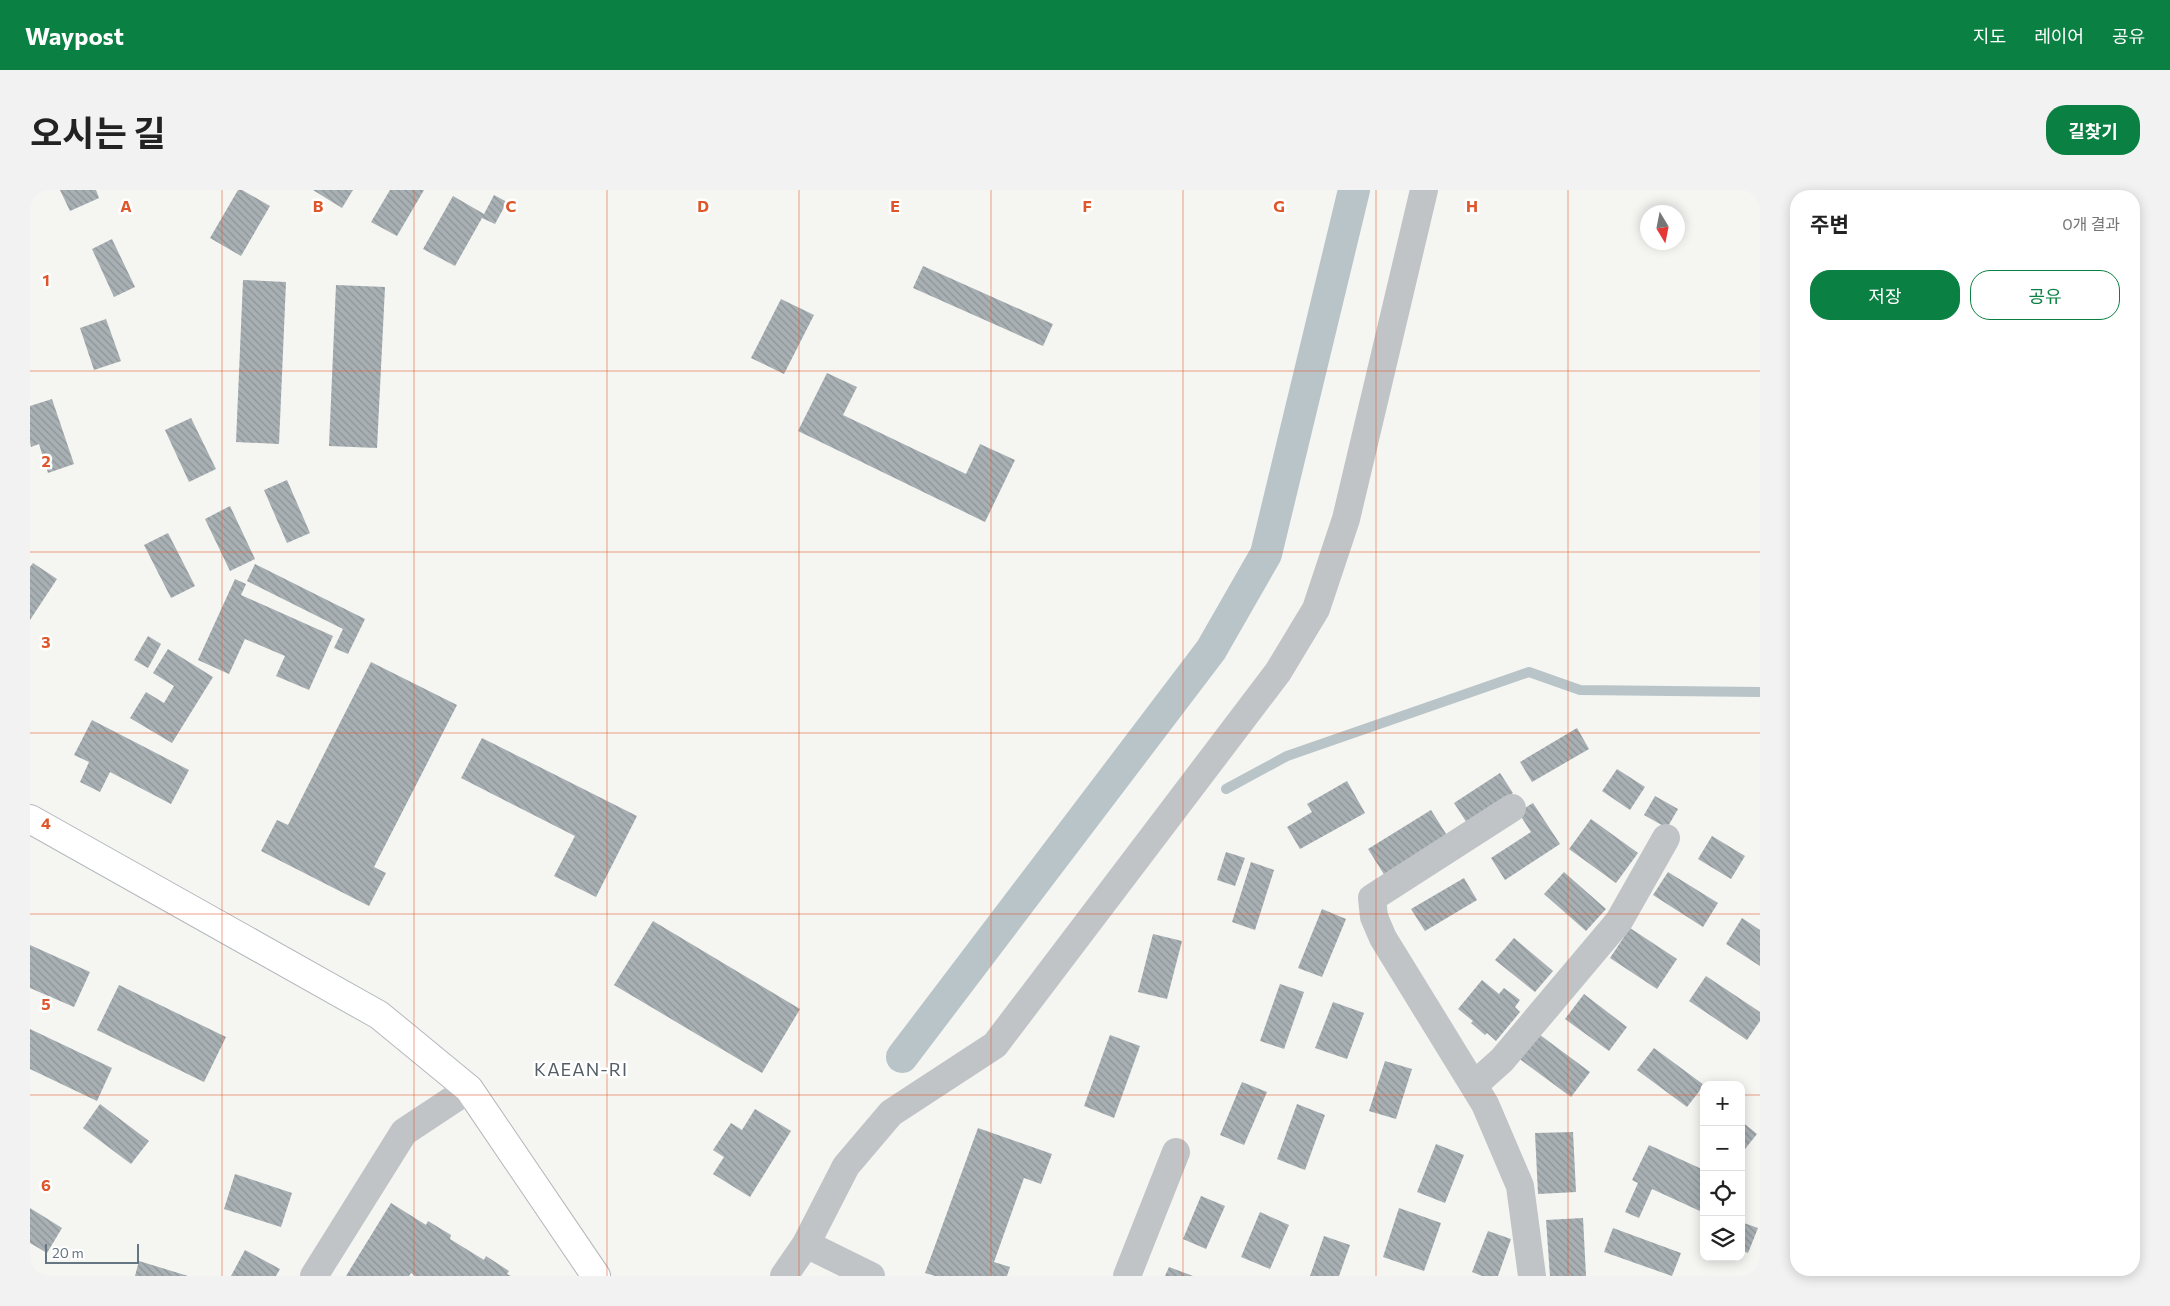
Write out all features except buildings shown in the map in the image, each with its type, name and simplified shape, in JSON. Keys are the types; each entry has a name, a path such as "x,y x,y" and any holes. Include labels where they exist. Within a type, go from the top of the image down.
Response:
{"main road":[{"path":"30,819 379,1016 469,1089 596,1276"}],"street":[{"path":"784,1276 806,1244 846,1166 891,1113 995,1045 1278,672 1316,609 1346,520 1424,190"},
{"path":"1512,808 1372,898 1374,917 1383,938 1485,1104 1520,1186 1532,1276"},
{"path":"1474,1085 1502,1060 1619,921 1666,838"},
{"path":"314,1276 404,1132 469,1089"},
{"path":"1127,1276 1176,1152"},
{"path":"806,1244 871,1276"}],"waterway":[{"path":"902,1057 1211,650 1266,554 1354,190"},
{"path":"1226,789 1287,756 1529,672 1580,690 1760,692"}],"district":[{"name":"KAEAN-RI","path":"581,1069"}]}
